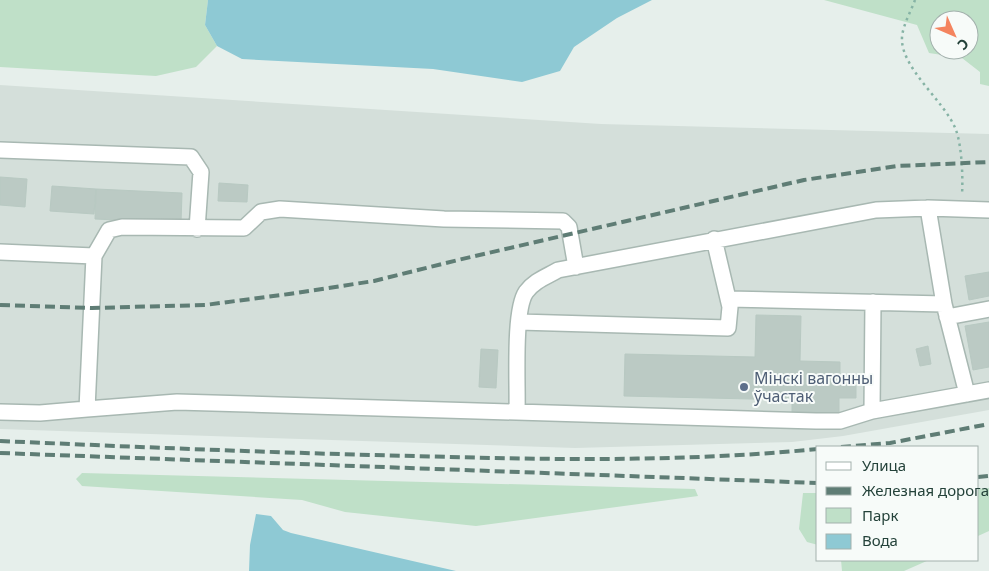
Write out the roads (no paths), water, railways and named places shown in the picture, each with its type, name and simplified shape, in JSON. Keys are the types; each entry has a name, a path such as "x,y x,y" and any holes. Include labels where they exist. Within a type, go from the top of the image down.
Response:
{"lane":[{"path":"0,150 191,157 201,172 197,229"},
{"path":"928,208 946,311 967,394"},
{"path":"517,412 519,322 525,294 535,282 558,270 714,239 876,210 928,208 989,210"},
{"path":"87,409 94,256 109,230 122,226 197,229 244,228 260,212 280,209 444,219 563,220 569,227 576,267"},
{"path":"519,322 728,328 728,299 714,239"},
{"path":"0,252 94,256"},
{"path":"728,299 872,302 946,311 989,309"},
{"path":"872,302 872,411"},
{"path":"0,412 40,413 177,402 816,422 840,421 872,411 989,390"}],"water":[{"path":"208,0 652,0 617,18 574,47 560,71 522,82 433,69 242,59 217,46 205,25"},
{"path":"256,514 271,516 283,530 291,533 456,571 249,571 250,545"}],"railway":[{"path":"0,305 92,308 205,305 289,294 374,281 804,180 897,166 989,162"},
{"path":"853,446 890,443 989,424"},
{"path":"0,441 311,453 567,459 667,458 816,449"},
{"path":"0,453 816,483"},
{"path":"979,477 989,476"}],"place":[{"name":"Мінскі вагонны ўчастак","path":"744,387"}]}
